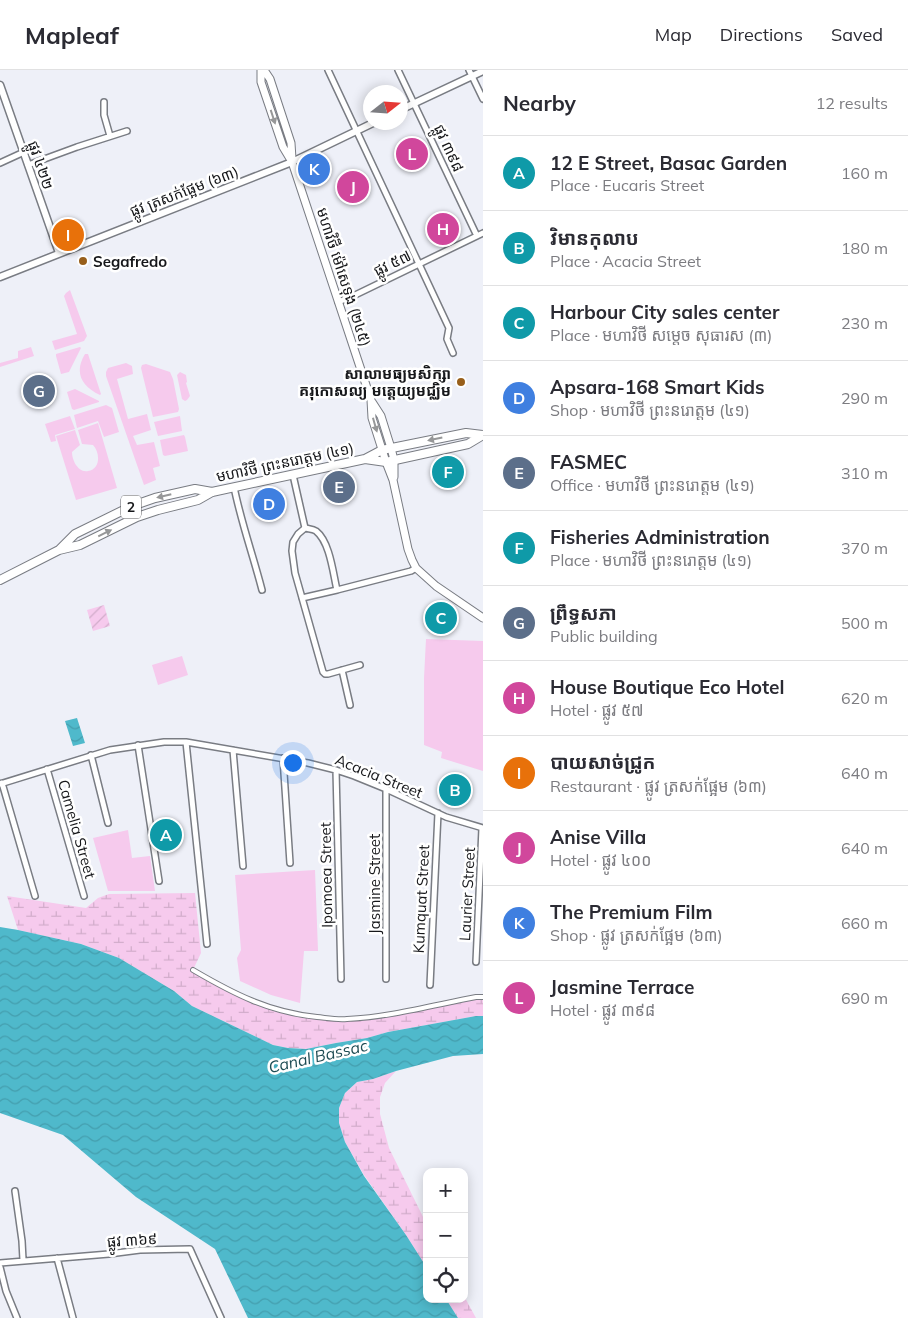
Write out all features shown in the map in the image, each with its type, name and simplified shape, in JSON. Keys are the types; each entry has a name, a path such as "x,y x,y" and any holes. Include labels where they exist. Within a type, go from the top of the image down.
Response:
{"main road":[{"name":"មហាវិថី ម៉ៅសេទុង (២៤៥)","path":"262,70 261,82 283,147 292,162 371,400 381,416 394,460 394,480"},
{"name":"មហាវិថី ម៉ៅសេទុង (២៤៥)","path":"371,400 372,418 386,462 394,480"},
{"name":"មហាវិថី ព្រះនរោត្តម (៤១)","path":"0,580 59,550 80,545 143,514 198,500 212,492 365,459 382,450 391,448 466,433 483,435"},
{"name":"មហាវិថី ព្រះនរោត្តម (៤១)","path":"365,459 386,462 468,444 483,435"},
{"path":"394,480 408,549 416,568 436,586 483,618"},
{"name":"មហាវិថី ព្រះនរោត្តម (៤១)","path":"59,550 75,534 139,503 195,489 212,492"}],"street":[{"path":"328,70 448,328 446,339 453,353"},
{"name":"ផ្លូវ ៣៩៨","path":"398,70 480,234"},
{"path":"408,107 471,73 483,71"},
{"path":"471,73 483,99"},
{"name":"ផ្លូវ ៤២២","path":"0,85 59,253"},
{"path":"104,102 104,115 110,136"},
{"name":"ផ្លូវ ត្រសក់ផ្អែម (៦៣)","path":"0,277 292,162 363,128"},
{"path":"28,165 127,131"},
{"path":"0,163 24,152"},
{"name":"ផ្លូវ ៥៧","path":"338,302 480,234"},
{"path":"293,475 305,528"},
{"path":"234,487 240,518 262,590"},
{"path":"305,528 314,530 326,544 337,590"},
{"path":"305,528 293,542 292,551 295,573 323,672 328,674 360,665"},
{"path":"302,598 411,571 416,568"},
{"path":"342,670 350,705"},
{"name":"Acacia Street","path":"1,783 110,750 164,742 186,742 283,758 336,770 386,789 438,814 483,828"},
{"path":"186,742 207,944"},
{"path":"138,745 159,881"},
{"path":"234,750 243,866"},
{"path":"91,755 108,823"},
{"path":"283,758 290,863"},
{"name":"Camelia Street","path":"47,769 84,896"},
{"name":"Ipomoea Street","path":"336,770 341,979"},
{"path":"1,783 35,896"},
{"name":"Jasmine Street","path":"386,789 386,979"},
{"name":"Kumquat Street","path":"430,985 438,814"},
{"name":"Laurier Street","path":"476,962 483,828"},
{"path":"193,970 244,998 268,1008 299,1015 346,1020 483,997"},
{"path":"15,1191 23,1260"},
{"name":"ផ្លូវ ៣៦៩","path":"0,1263 140,1250 190,1249 221,1318"},
{"path":"57,1258 73,1318"},
{"path":"0,1267 6,1291 17,1318"}],"green space":[{"path":"70,290 87,336 84,341 55,350 52,341 77,334 64,296"},
{"path":"31,347 34,356 0,367 0,363 18,358 18,351"},
{"path":"80,347 69,372 61,374 56,354"},
{"path":"85,354 88,354 100,395 88,387 81,378 80,367"},
{"path":"126,363 132,366 133,374 117,379 128,419 147,414 151,430 133,436 137,445 154,442 160,466 153,468 156,480 144,485 106,376 108,368"},
{"path":"146,364 170,372 179,409 178,412 153,417 141,368 142,365"},
{"path":"180,372 186,375 190,396 185,401 182,399 177,375"},
{"path":"75,389 99,402 72,409 67,392"},
{"path":"106,405 112,408 119,432 104,437 98,421 77,428 74,415"},
{"path":"70,416 75,429 55,435 56,441 51,442 45,424"},
{"path":"180,416 182,431 158,436 154,422"},
{"path":"98,423 117,488 76,500 56,436 75,430 80,445 72,452 73,459 81,470 92,470 97,464 97,452 93,445 82,444 78,430"},
{"path":"184,435 188,451 163,455 160,440"},
{"path":"104,605 110,626 93,631 87,610"},
{"path":"426,639 483,641 483,771 441,758 442,752 424,745"},
{"path":"182,656 188,675 158,685 152,665"},
{"path":"128,830 132,858 150,856 155,891 108,891 93,838"},
{"path":"315,870 318,951 304,951 300,1003 271,995 240,981 237,958 241,950 235,875"},
{"path":"195,893 201,953 193,970 268,1008 323,1018 368,1017 483,997 483,1016 388,1032 367,1038 306,1049 273,1045 192,1006 174,991 119,958 81,944 18,930 7,896 86,908 98,898 109,894"},
{"path":"396,1071 385,1083 380,1097 380,1114 389,1148 423,1217 423,1262 364,1175 345,1142 339,1123 339,1108 345,1093 357,1082"},
{"path":"449,1303 468,1303 476,1318 458,1318"}],"water":[{"path":"77,718 85,743 73,746 65,721"},
{"name":"Canal Bassac","path":"0,927 81,944 119,958 174,991 192,1006 273,1045 288,1048 306,1049 367,1038 388,1032 483,1016 483,1054 453,1056 357,1082 345,1093 339,1108 339,1123 345,1142 364,1176 423,1262 423,1303 449,1303 458,1318 248,1318 215,1249 136,1197 63,1135 0,1113"}],"place":[{"name":"Jasmine Terrace","path":"412,154"},
{"name":"The Premium Film","path":"314,169"},
{"name":"Anise Villa","path":"353,187"},
{"name":"House Boutique Eco Hotel","path":"443,229"},
{"name":"បាយសាច់ជ្រូក","path":"68,235"},
{"name":"Segafredo","path":"83,261"},
{"name":"សាលាមធ្យមសិក្សា គរុកោសល្យ មត្តេយ្យមជ្ឈិម","path":"461,382"},
{"name":"ព្រឹទ្ធសភា","path":"39,391"},
{"name":"Fisheries Administration","path":"448,472"},
{"name":"FASMEC","path":"339,487"},
{"name":"Apsara-168 Smart Kids","path":"269,504"},
{"name":"Harbour City sales center","path":"441,618"},
{"name":"វិមានកុលាប","path":"455,790"},
{"name":"12 E Street, Basac Garden","path":"166,835"}]}
